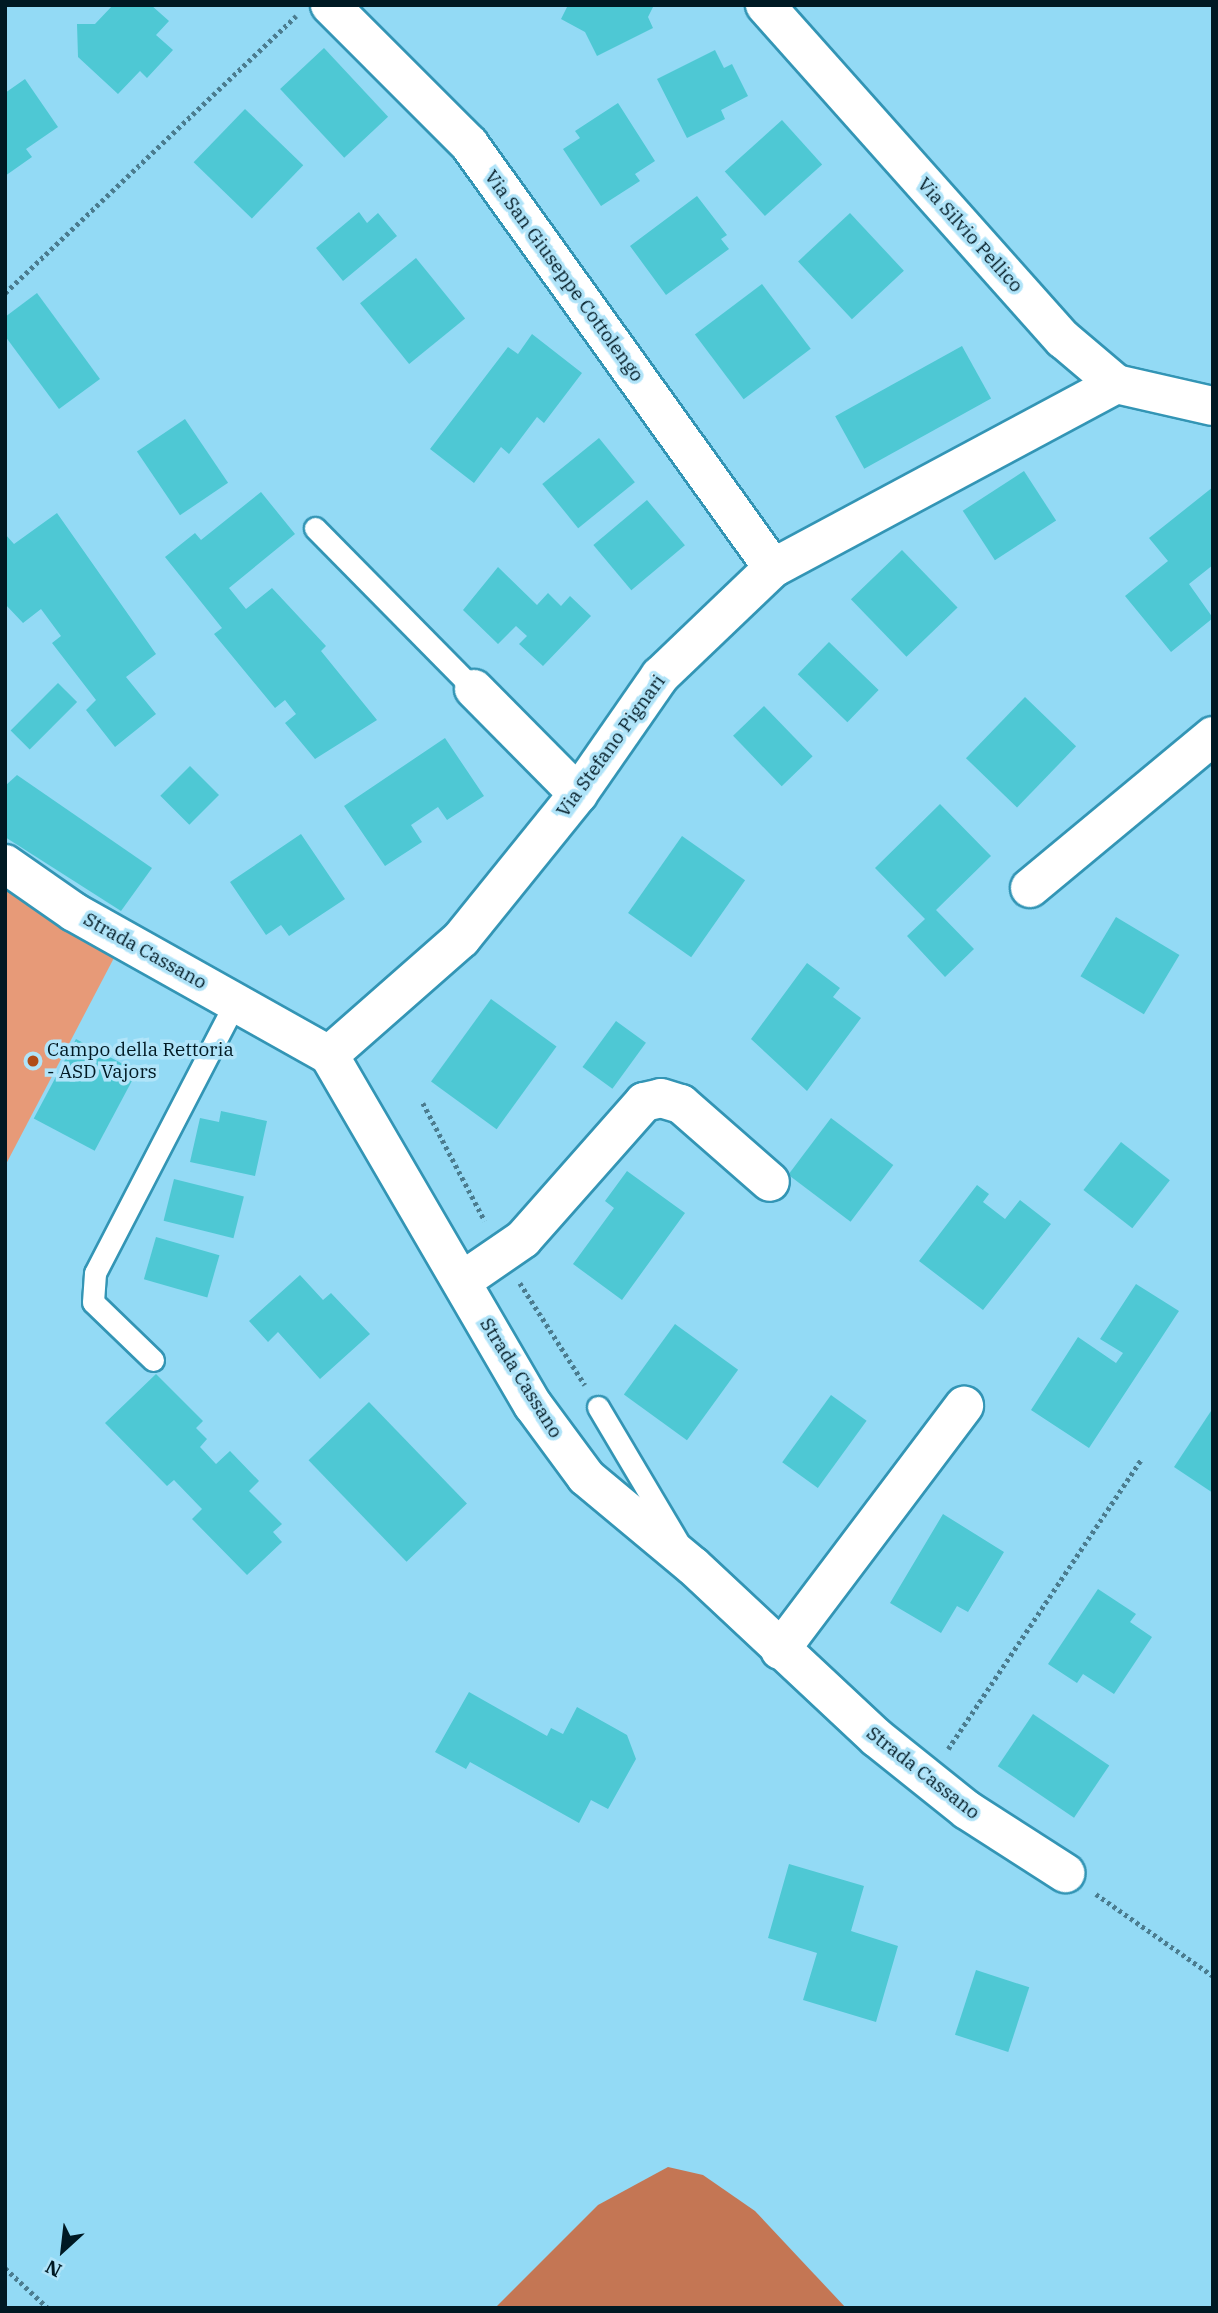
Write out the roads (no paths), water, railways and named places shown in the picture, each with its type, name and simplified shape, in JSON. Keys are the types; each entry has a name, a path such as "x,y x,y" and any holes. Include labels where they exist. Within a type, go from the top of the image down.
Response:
{"street":[{"name":"Via San Giuseppe Cottolengo","path":"330,5 470,144 773,568"},
{"name":"Via Silvio Pellico","path":"765,5 1063,339 1116,384 1213,406"},
{"name":"Via Stefano Pignari","path":"329,1055 461,939 578,794 660,677 773,568 1116,384"},
{"path":"474,689 578,794"},
{"path":"1030,888 1213,736"},
{"name":"Strada Cassano","path":"5,864 74,912 329,1055 533,1405 586,1477 693,1566 780,1650 928,1778 1065,1873"},
{"path":"463,1281 523,1239 643,1102 661,1098 681,1104 770,1182"},
{"path":"780,1650 964,1406"}],"lane":[{"path":"316,528 474,689"},
{"path":"153,1360 93,1302 95,1273 236,1001"},
{"path":"598,1407 693,1566"}],"place":[{"name":"Campo della Rettoria - ASD Vajors","path":"33,1061"}]}
